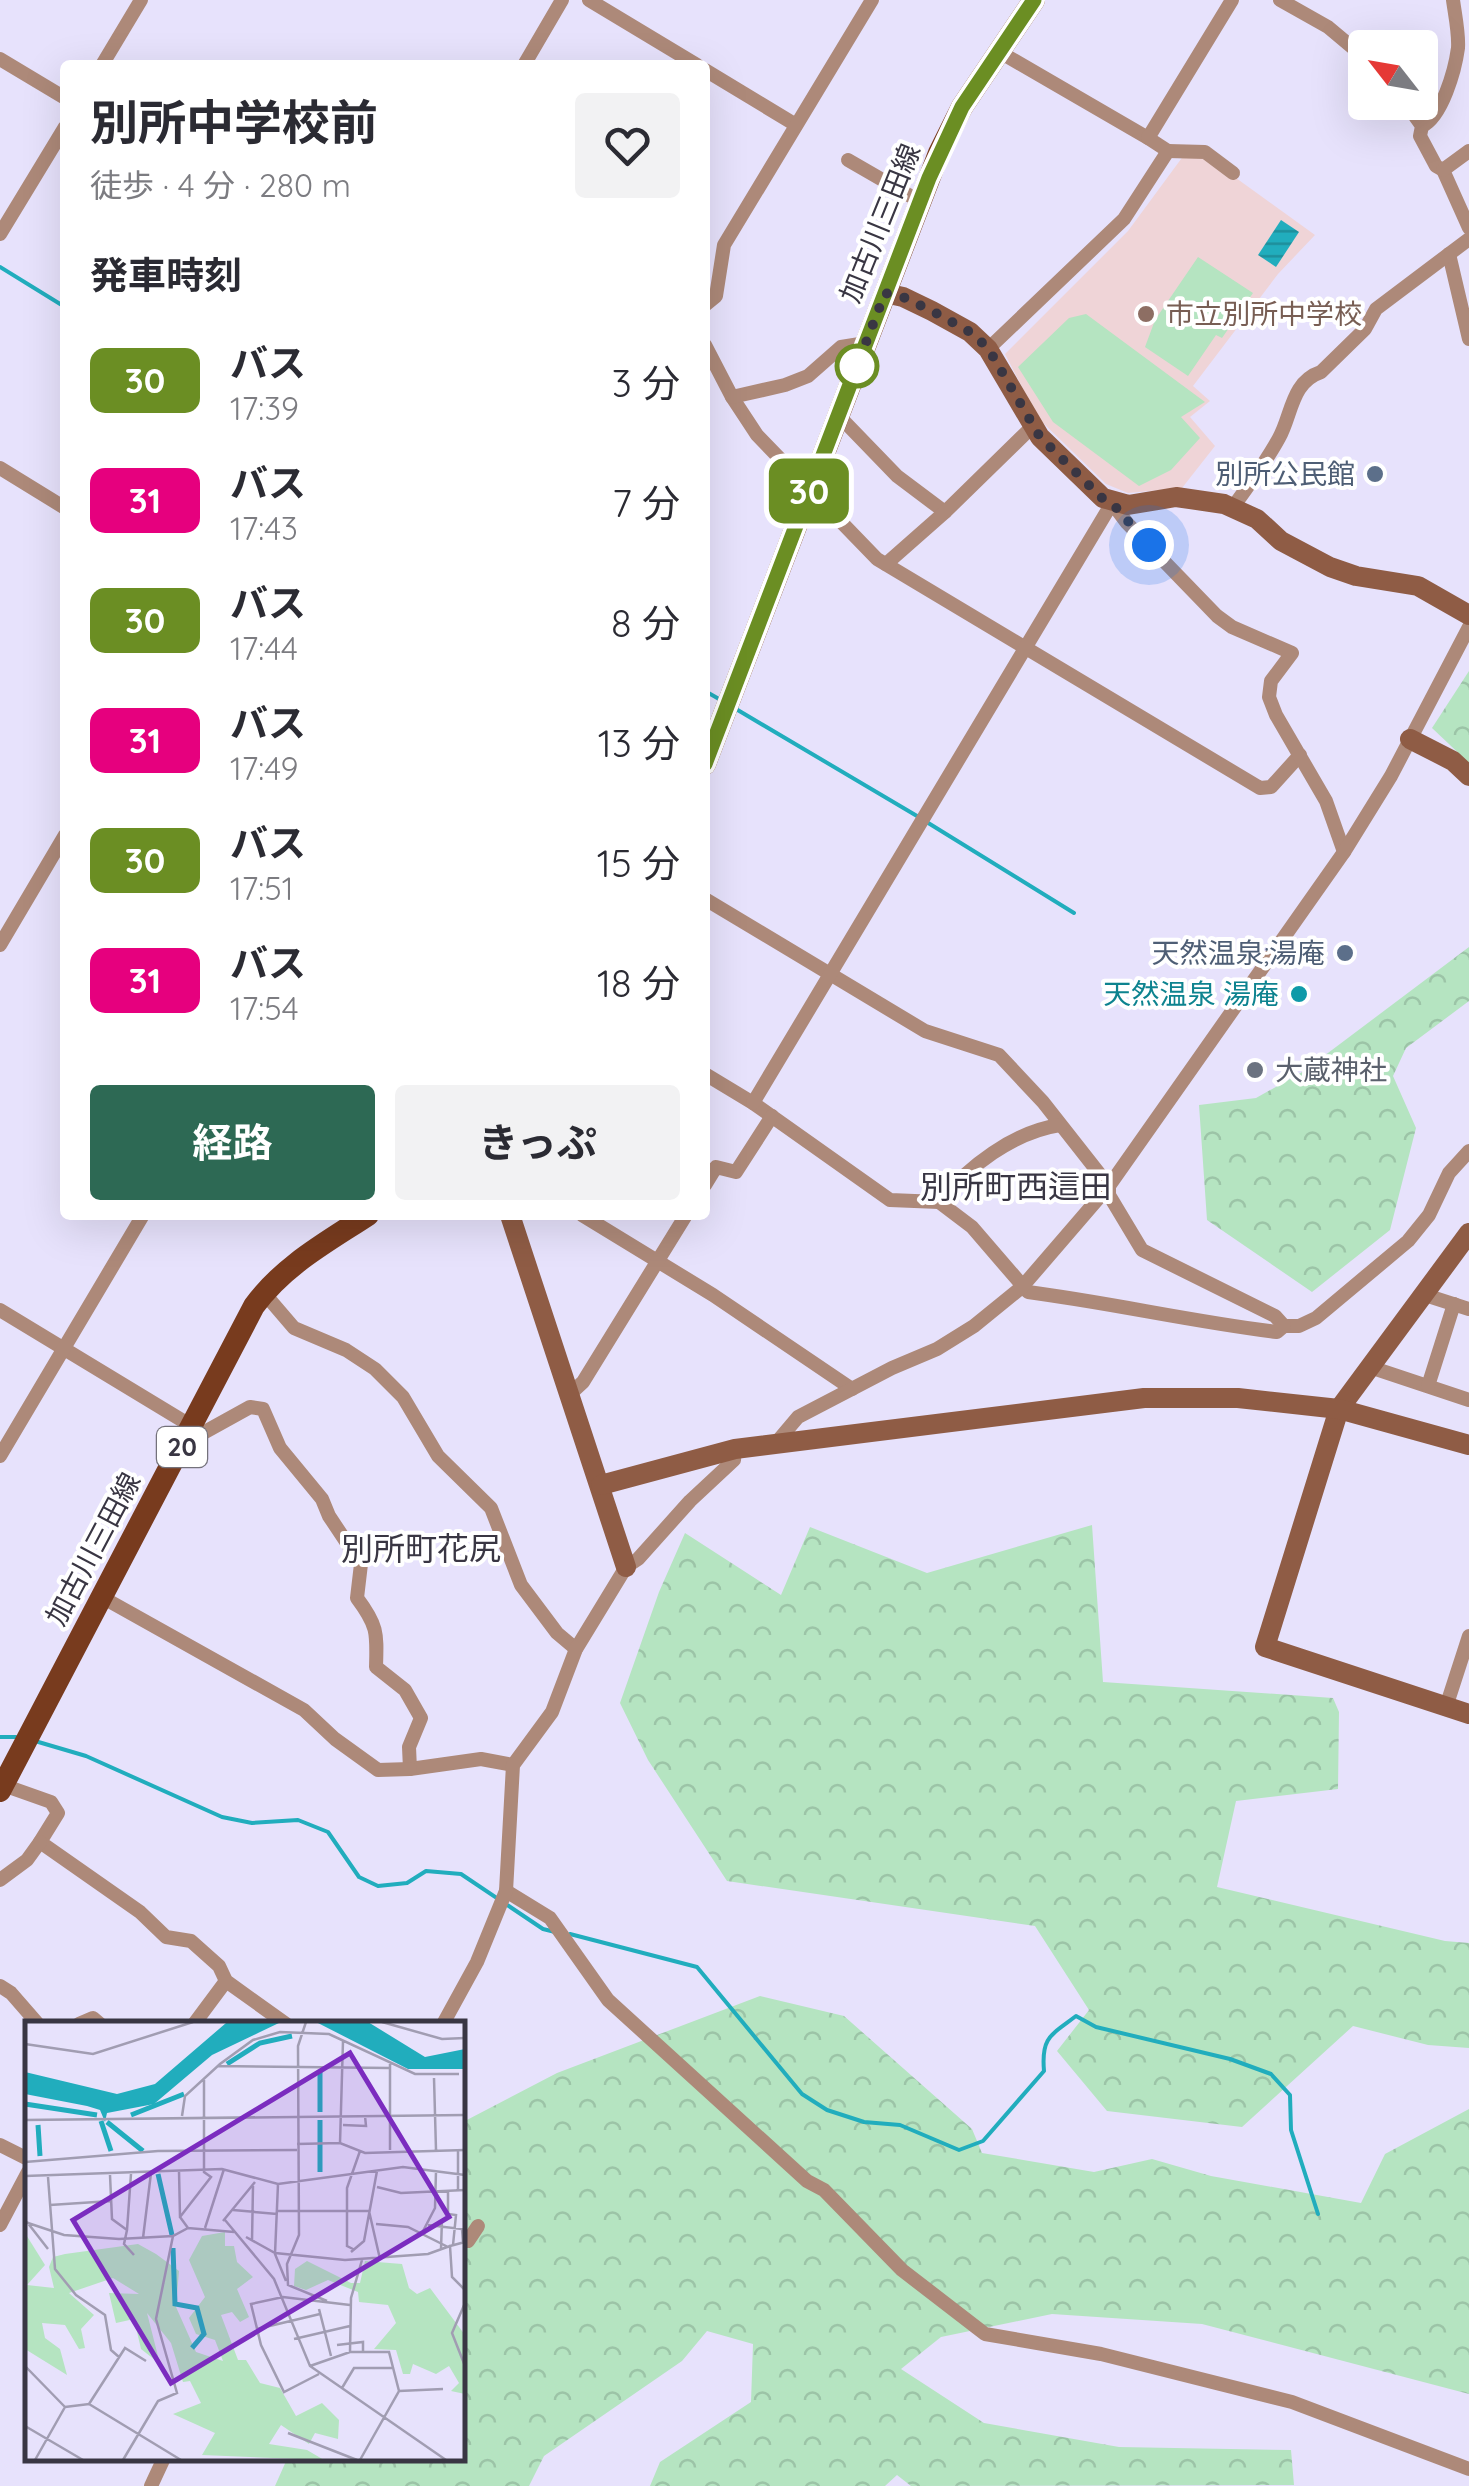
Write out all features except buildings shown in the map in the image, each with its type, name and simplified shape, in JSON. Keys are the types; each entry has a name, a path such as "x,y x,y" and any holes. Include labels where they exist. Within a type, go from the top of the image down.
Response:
{"main road":[{"name":"加古川三田線","path":"710,751 919,202 962,107 1034,0"},
{"name":"加古川三田線","path":"1,1788 238,1333 264,1292 300,1259 360,1220"}],"street":[{"path":"105,60 141,0"},
{"path":"527,60 562,0"},
{"path":"590,0 689,60"},
{"path":"710,300 716,296 724,245 872,0"},
{"path":"1148,138 1232,0"},
{"path":"1280,0 1328,27 1348,44"},
{"path":"1422,126 1437,112 1463,52 1454,0"},
{"path":"998,51 1168,152 1205,152 1234,172"},
{"path":"0,59 60,95"},
{"path":"710,73 796,125"},
{"path":"1418,120 1422,126 1420,136 1436,166 1443,170 1469,228"},
{"path":"0,234 60,135"},
{"path":"988,348 1124,219 1168,152"},
{"path":"1443,170 1469,152"},
{"path":"848,160 919,202"},
{"path":"1233,507 1281,435 1292,398 1312,375 1321,372 1366,329 1376,309 1469,239"},
{"path":"1449,254 1469,339"},
{"path":"885,293 932,311 970,332 988,348 1032,426 1102,498 1128,505 1176,497 1233,507 1257,519 1281,542 1330,567 1356,576 1418,586 1469,616"},
{"path":"732,397 808,376 840,347 866,343"},
{"path":"710,355 757,435 878,559 1260,788 1271,787 1300,756"},
{"path":"838,414 898,476 945,512"},
{"path":"886,564 1032,426"},
{"path":"0,468 60,505"},
{"path":"753,1103 1112,503"},
{"path":"1112,503 1126,523 1217,616 1232,627 1292,653 1271,681 1269,697 1326,801 1344,852"},
{"path":"776,1443 798,1417 937,1349 974,1326 1022,1286 1108,1186 1344,852 1469,627"},
{"path":"1410,739 1452,761 1469,776"},
{"path":"0,946 60,844"},
{"path":"710,902 926,1030 999,1055 1043,1102 1108,1186 1142,1250 1274,1316 1284,1326"},
{"path":"710,1077 890,1200 939,1202 972,1228 1028,1292 1126,1304 1277,1332 1284,1326 1298,1326 1316,1318 1408,1241 1429,1215 1448,1174 1469,1151"},
{"path":"710,1177 716,1168 736,1172 772,1116"},
{"path":"939,1202 963,1173 1038,1128 1060,1125"},
{"path":"0,1456 140,1220"},
{"path":"512,1220 626,1567"},
{"path":"590,1220 852,1389"},
{"path":"570,1394 583,1382 683,1220"},
{"path":"1469,1233 1339,1408 1265,1647 1469,1714"},
{"path":"264,1292 294,1328 346,1350 394,1387 438,1456 491,1508 521,1585 557,1633 576,1649"},
{"path":"1422,1294 1461,1306 1428,1386"},
{"path":"0,1310 209,1433 250,1407 263,1410 280,1448 322,1499 360,1564 358,1598 378,1632 376,1667 406,1690 420,1718 409,1747 410,1769"},
{"path":"1370,1367 1469,1400"},
{"path":"602,1485 735,1449 1108,1400 1188,1396 1339,1408 1469,1444"},
{"path":"446,2021 477,1962 506,1892 512,1765 552,1712 576,1649 626,1567 734,1460 735,1449"},
{"path":"100,1596 304,1710 335,1739 378,1770 481,1759 512,1765"},
{"path":"1446,1707 1469,1636"},
{"path":"0,1880 27,1860 58,1813 51,1802 1,1788"},
{"path":"40,1842 140,1912 166,1937 191,1941 219,1966 226,1981 282,2021"},
{"path":"506,1892 550,1918 608,2000 633,2024 808,2181 824,2190 902,2270 985,2334 1101,2354 1292,2402 1469,2469"},
{"path":"196,2021 226,1981"},
{"path":"0,1986 35,2021"},
{"path":"0,2145 25,2158"},
{"path":"0,2225 25,2178"},
{"path":"465,2241 478,2226"},
{"path":"152,2486 163,2461"}],"shaded area":[{"name":"市立別所中学校","path":"1184,155 1207,157 1315,235 1278,274 1193,386 1210,401 1190,417 1215,446 1182,488 1128,493 1106,484 1038,418 1005,354 1128,231"}],"green space":[{"path":"1198,257 1253,293 1222,338 1216,335 1188,376 1145,347 1155,320"},
{"path":"1086,314 1205,402 1181,417 1200,438 1171,470 1139,486 1053,422 1018,367 1069,318"},
{"path":"1469,671 1469,763 1432,728"},
{"path":"1469,947 1469,1001 1406,1048 1393,1076 1416,1128 1390,1230 1312,1292 1207,1220 1199,1105 1256,1098 1304,1071"},
{"path":"1092,1525 1103,1682 1333,1698 1339,1712 1338,1789 1236,1801 1217,1887 1445,1941 1469,1943 1469,2048 1428,2045 1353,2026 1242,2127 1107,2111 1057,2051 1089,2010 1035,1926 727,1881 648,1760 620,1703 659,1592 685,1533 781,1595 810,1527 927,1573"},
{"path":"760,1996 844,2016 972,2129 982,2153 1094,2172 1152,2159 1211,2176 1361,2203 1385,2154 1469,2109 1469,2394 1202,2324 1052,2314 941,2337 901,2369 984,2423 1119,2447 1291,2450 1294,2485 911,2486 897,2475 885,2486 650,2486 660,2462 751,2402 753,2344 707,2331 682,2361 544,2456 529,2486 275,2486 286,2461 465,2461 465,2121 557,2073"}],"water":[{"path":"1281,220 1299,232 1276,267 1258,255"}],"waterway":[{"path":"0,267 60,304"},
{"path":"710,694 719,699"},
{"path":"736,709 917,816"},
{"path":"925,821 1074,913"},
{"path":"0,1737 16,1737"},
{"path":"35,1741 86,1756 222,1817 252,1823 298,1820 328,1832 359,1877 378,1886 407,1883 426,1871 461,1874 543,1929 555,1932"},
{"path":"570,1934 697,1967 802,2094 827,2110 864,2122 900,2125 959,2150 983,2141 1044,2071 1044,2051 1050,2038 1076,2016 1096,2027 1230,2059 1271,2074 1290,2095 1291,2130 1318,2214"}],"bus line":[{"name":"30","path":"710,751 929,178 962,107 1034,0"}],"place":[{"name":"市立別所中学校","path":"1146,314"},
{"name":"別所公民館","path":"1375,474"},
{"name":"天然温泉;湯庵","path":"1345,953"},
{"name":"天然温泉 湯庵","path":"1299,994"},
{"name":"大蔵神社","path":"1255,1070"}],"district":[{"name":"別所町西這田","path":"1016,1187"},
{"name":"別所町花尻","path":"421,1549"}],"route":[{"path":"857,366 852,379 885,293 903,297 970,332 988,348 1040,437 1102,498 1112,503 1149,545"}]}
